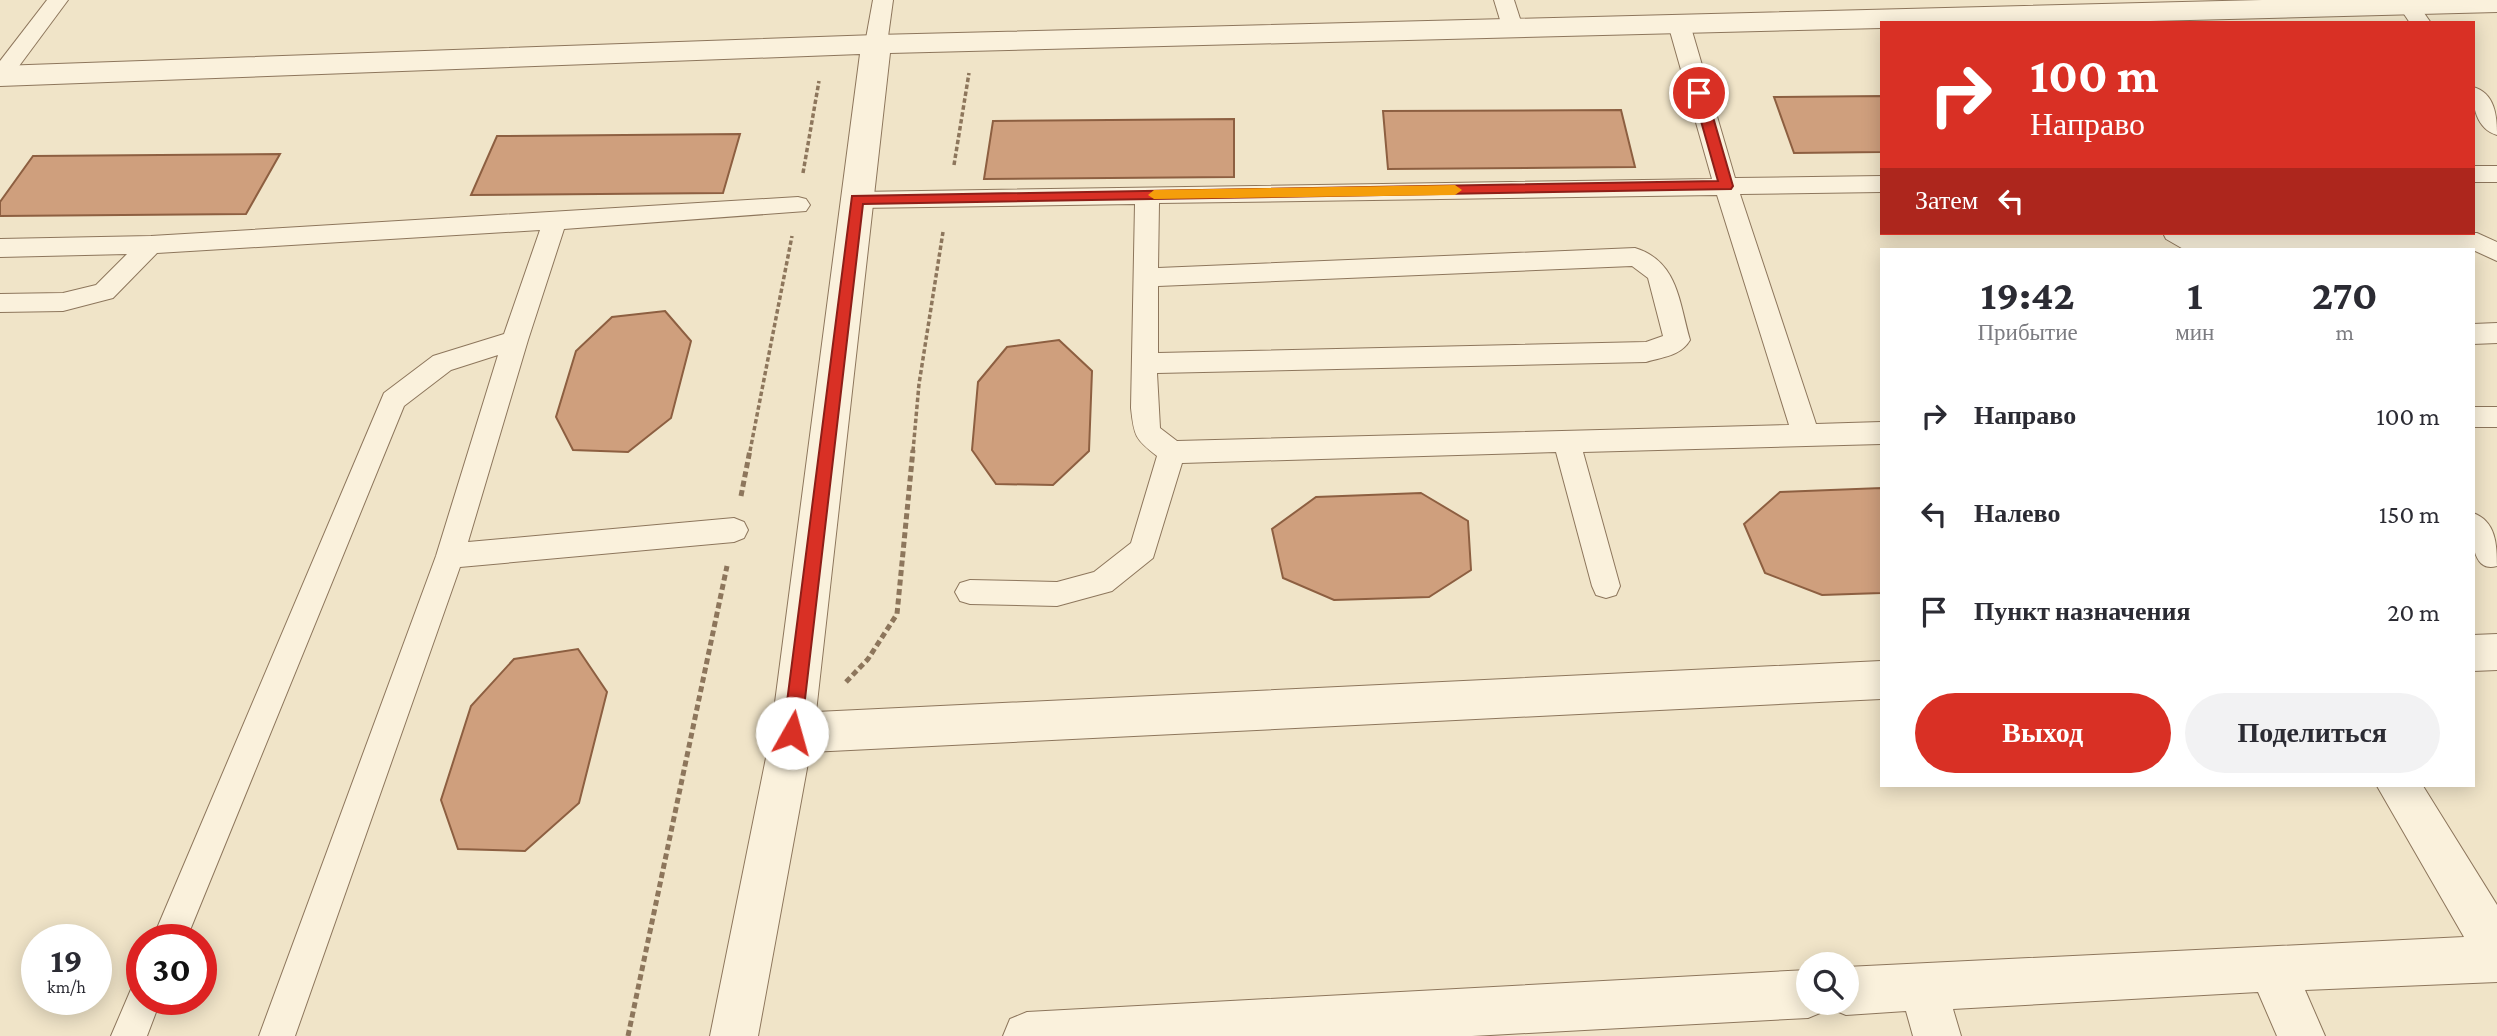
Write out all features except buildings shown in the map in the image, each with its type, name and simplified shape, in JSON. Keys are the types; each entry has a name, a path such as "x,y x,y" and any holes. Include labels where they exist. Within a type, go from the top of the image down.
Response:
{"street":[{"path":"0,76 876,44 1679,24 2233,5 2415,14 2497,3"},
{"path":"734,1036 804,733 857,200 876,44"},
{"path":"2475,653 2497,652"},
{"path":"804,733 1880,680"},
{"path":"2400,787 2497,948"},
{"path":"1859,991 2272,968 2497,959"},
{"path":"2272,968 2301,1036"},
{"path":"1923,987 1937,1036"},
{"path":"1053,1035 1413,1025 1796,995"}],"lane":[{"path":"0,76 58,0"},
{"path":"876,44 883,0"},
{"path":"1504,0 1512,28"},
{"path":"1679,24 1726,186 1806,435"},
{"path":"2475,96 2497,127"},
{"path":"2475,174 2497,174"},
{"path":"857,200 1880,184"},
{"path":"1147,195 1144,408 1147,433 1172,452 1880,433"},
{"path":"0,248 151,245 797,205"},
{"path":"277,1036 450,556 515,340 555,221"},
{"path":"2178,235 2193,244 2477,242 2497,252"},
{"path":"0,303 63,302 104,292 151,245"},
{"path":"1145,278 1635,257 1649,264 1659,275 1677,340 1668,346 1646,352 1145,363"},
{"path":"2475,334 2497,333"},
{"path":"176,924 393,400 442,363 515,340"},
{"path":"2475,417 2497,417"},
{"path":"1567,442 1606,586"},
{"path":"970,592 1057,594 1102,582 1143,550 1172,452"},
{"path":"2475,528 2492,556"},
{"path":"450,556 734,530"},
{"path":"129,1036 138,1015"}],"path":[{"path":"804,733 829,696 856,674 897,614 919,384 974,41"}],"slow traffic":[{"path":"1154,195 1455,190"}],"route":[{"path":"792,733 857,200 1726,186 1699,93"}]}
